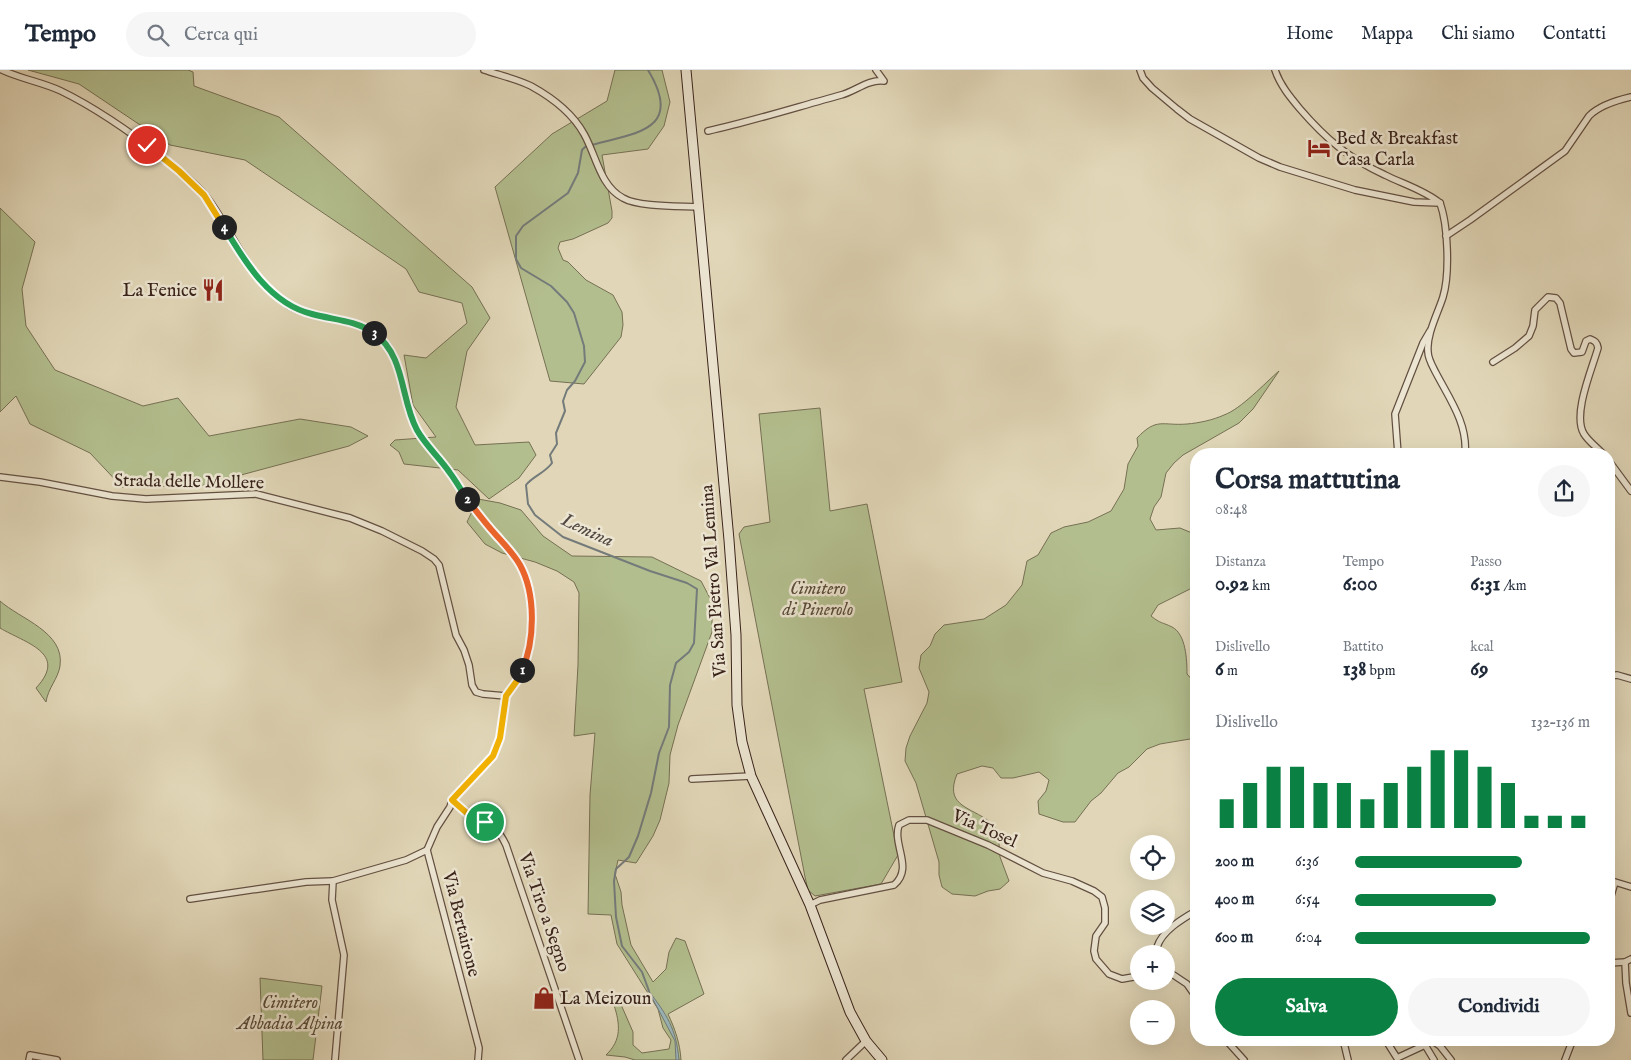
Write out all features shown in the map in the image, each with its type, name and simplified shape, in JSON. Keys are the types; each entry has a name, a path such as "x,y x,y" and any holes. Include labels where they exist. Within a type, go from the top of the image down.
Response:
{"street":[{"path":"2,70 58,90 79,100 147,145 179,171 204,195 252,271 270,290 289,305 311,314 356,323 382,339 399,367 410,414 418,431 476,511 520,564 527,581 531,599 530,649 519,678 506,696 500,738 493,756 452,800 427,850 406,860 333,881 306,882 190,899"},
{"path":"484,70 530,86 560,106 574,119 584,133 604,178 611,189 621,198 630,201 698,207"},
{"name":"Via San Pietro Val Lemina","path":"686,70 732,583 737,705 742,742 752,776 810,905 850,1012 866,1041 882,1060"},
{"path":"708,131 762,118 841,95 875,80 884,81 876,70"},
{"path":"1140,70 1152,88 1190,119 1259,158 1280,167 1370,193 1414,202 1440,203"},
{"path":"1275,70 1284,88 1313,125 1340,149 1379,173 1425,193 1440,203 1446,236 1446,284 1433,326 1428,352 1445,392 1459,417 1466,441 1465,448"},
{"path":"1446,236 1565,151 1594,111 1631,98"},
{"path":"1493,362 1529,336 1536,310 1548,297 1556,298 1560,303 1571,349 1574,353 1582,352 1586,341 1590,339 1595,340 1597,344 1598,348 1589,377 1580,423 1583,433 1597,448"},
{"path":"1398,448 1395,414 1423,343 1433,326"},
{"path":"1615,469 1631,491"},
{"name":"Strada delle Mollere","path":"0,477 40,482 112,496 146,499 256,494 350,518 382,531 410,544 434,559 442,573 456,634 469,665 472,685 476,692 506,696"},
{"path":"1615,676 1631,679"},
{"path":"692,779 752,776"},
{"name":"Via Tiro a Segno","path":"452,800 469,815 485,822 500,832 579,1060"},
{"name":"Via Tosel","path":"810,905 820,900 894,885 898,881 903,863 898,833 899,825 909,820 927,820 988,845 1043,872 1072,881 1094,891 1102,897 1105,908 1105,923 1096,936 1094,950 1096,960 1109,974 1122,979 1130,978"},
{"name":"Via Bertairone","path":"427,850 479,1048 478,1060"},
{"path":"333,881 331,890 332,900 344,954 335,1060"},
{"path":"1615,882 1631,887"},
{"path":"1158,945 1161,939 1179,921 1190,915"},
{"path":"1615,963 1631,959"},
{"path":"1625,962 1631,1013"},
{"path":"1175,976 1190,988"},
{"path":"846,1060 866,1041"},
{"path":"1231,1046 1244,1060"},
{"path":"1345,1046 1348,1060"},
{"path":"1389,1046 1397,1058 1423,1046"},
{"path":"1426,1046 1434,1060"},
{"path":"1440,1046 1451,1060"},
{"path":"1565,1060 1570,1046"},
{"path":"29,1060 30,1055 57,1060"}],"green space":[{"path":"28,70 188,70 193,72 194,86 279,117 472,287 490,318 467,351 456,407 475,445 529,442 536,455 519,478 489,499 458,470 404,464 399,452 390,445 395,440 436,437 413,405 404,355 426,358 467,323 462,303 419,292 406,269 245,160 170,145 79,84"},
{"path":"615,70 662,70 670,102 664,126 648,149 602,155 612,218 608,223 573,239 560,242 558,248 563,260 568,262 586,280 613,295 622,312 623,325 621,337 584,384 550,381 495,187 552,134 607,101"},
{"path":"0,208 35,242 22,289 26,326 55,370 143,406 178,398 209,436 300,419 351,427 368,436 349,446 200,486 122,487 90,453 30,424 16,396 0,412"},
{"path":"1279,371 1253,409 1239,423 1195,448 1190,448 1190,451 1174,463 1166,473 1161,497 1154,507 1150,519 1156,530 1180,528 1190,532 1190,589 1158,605 1151,616 1177,630 1183,641 1187,674 1190,677 1190,739 1160,744 1147,749 1129,767 1118,773 1101,793 1091,801 1075,822 1063,822 1039,814 1038,801 1046,791 1049,780 1039,772 1013,778 1001,778 993,768 982,766 957,774 954,784 956,798 965,807 988,820 998,830 1000,857 1009,881 1000,889 975,896 952,894 942,887 939,875 939,862 916,783 905,761 906,748 910,736 927,703 929,692 919,668 921,655 930,646 935,634 944,625 984,619 1006,605 1022,585 1027,561 1038,555 1051,533 1064,527 1088,522 1111,511 1124,489 1128,464 1138,446 1137,438 1144,431 1160,424 1196,423 1211,420 1231,412"},
{"name":"Cimitero di Pinerolo","path":"820,408 830,511 867,504 902,682 864,689 898,855 881,884 815,896 808,890 805,877 739,534 744,527 770,522 759,414"},
{"path":"478,499 500,503 521,510 543,536 572,556 652,557 701,581 712,602 712,632 678,725 670,755 669,783 660,820 653,836 636,863 618,860 615,874 621,892 631,945 653,982 666,969 669,952 676,938 685,941 704,994 668,1014 677,1036 681,1060 635,1060 606,1055 615,1044 617,1038 618,1019 614,1005 619,1000 633,1032 633,1045 642,1053 669,1049 671,1040 663,1028 658,1009 617,944 611,915 588,914 590,795 595,733 574,736 578,665 579,593 574,582 557,571 535,562 502,553 485,544 467,522"},
{"path":"0,601 39,628 56,644 60,654 60,666 46,702 36,688 45,676 48,666 46,658 40,650 31,644 0,628"},
{"name":"Cimitero Abbadia Alpina","path":"260,978 322,986 313,1060 263,1060"}],"water":[{"path":"648,990 670,1022 676,1039 679,1060 676,1060 675,1041"}],"waterway":[{"name":"Lemina","path":"648,70 658,91 661,107 657,119 648,127 635,133 585,147 582,150 578,173 568,193 523,226 516,236 516,259 521,268 551,286 567,302 574,313 584,346 585,362 575,381 567,390 563,401 565,411 556,433 557,444 550,455 552,463 526,485 528,504 535,515 563,537 650,571 687,583 697,589 694,643 689,652 676,663 670,685 669,727 659,753 651,793 638,836 629,857 616,869 614,881 616,917 622,946 642,972 649,991"}],"place":[{"name":"Bed & Breakfast Casa Carla","path":"1319,148"},
{"name":"La Fenice","path":"213,290"},
{"name":"La Meizoun","path":"544,998"}],"route":[{"path":"147,145 179,171 204,195 252,271 270,290 289,305 311,314 356,323 382,339 399,367 410,414 418,431 487,526 520,564 527,581 531,599 530,649 519,678 506,696 500,738 493,756 452,800 469,815 485,822"}]}
